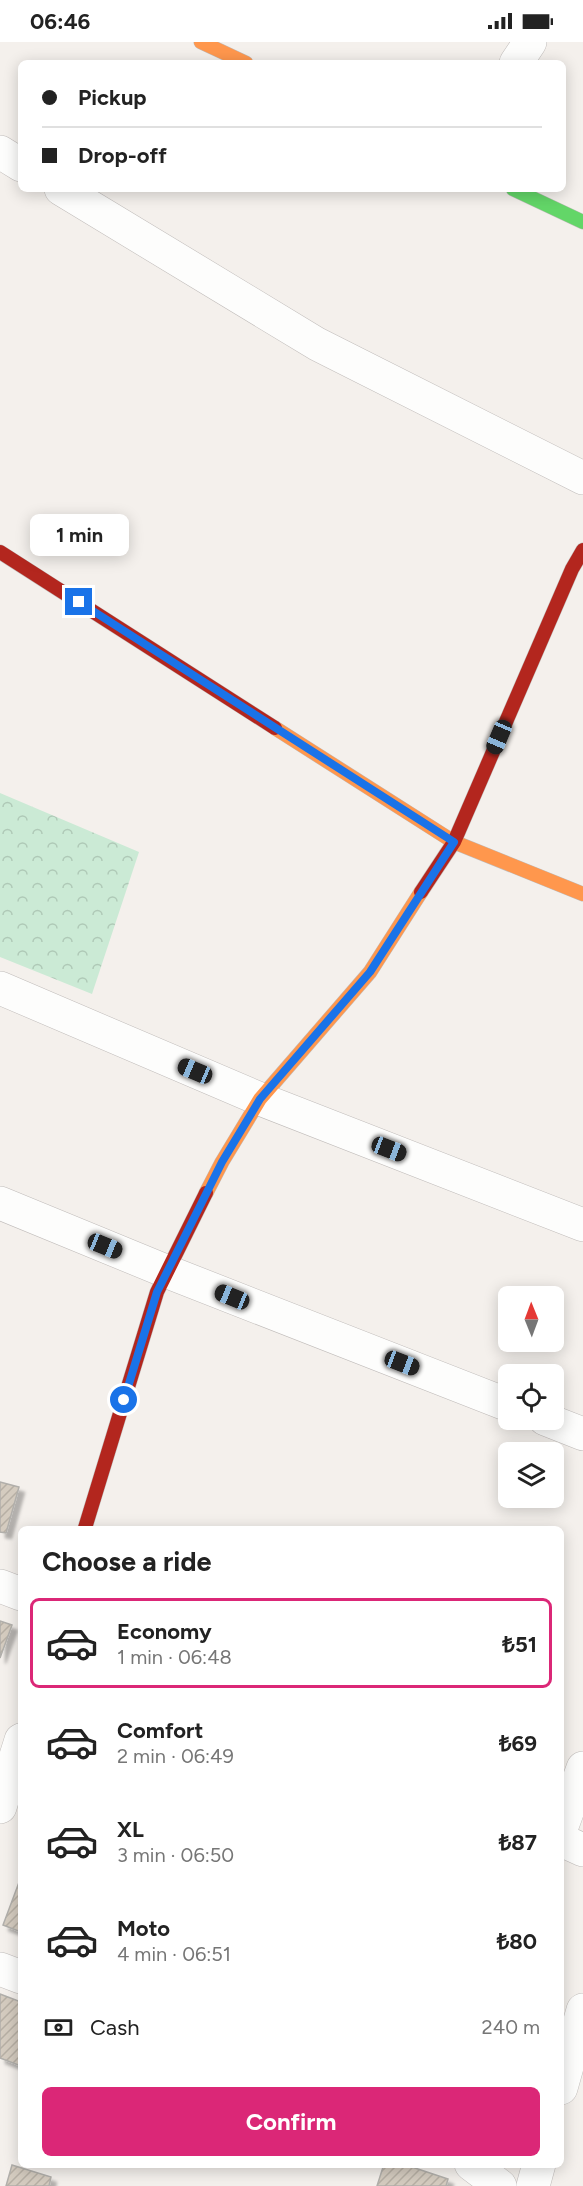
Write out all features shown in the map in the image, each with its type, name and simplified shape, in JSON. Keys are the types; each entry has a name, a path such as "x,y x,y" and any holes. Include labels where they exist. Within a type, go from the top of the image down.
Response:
{"street":[{"path":"201,42 240,60"},
{"path":"518,60 530,42"},
{"path":"0,152 18,163"},
{"path":"66,192 317,344 583,478"},
{"path":"519,192 583,222"},
{"path":"86,1526 157,1292 222,1162 260,1099 370,972 454,842 572,569 583,550"},
{"path":"0,552 454,842 583,894"},
{"path":"0,987 260,1099 583,1225"},
{"path":"0,1203 168,1272 498,1401"},
{"path":"564,1426 583,1434"},
{"path":"0,1586 18,1593"},
{"path":"0,1807 18,1750"},
{"path":"564,1821 583,1768"},
{"path":"564,1841 583,1850"},
{"path":"0,1969 18,1976"},
{"path":"564,2077 583,2010"},
{"path":"533,2186 538,2168"}],"green space":[{"path":"0,793 139,852 92,994 0,957"}],"building":[{"path":"0,1482 19,1487 6,1533 0,1532"},
{"path":"0,1621 12,1625 0,1658"},
{"path":"18,1885 18,1931 3,1925"},
{"path":"0,1994 18,2001 18,2065 0,2058"},
{"path":"12,2165 51,2177 49,2186 6,2186"},
{"path":"383,2168 415,2168 448,2179 446,2186 377,2186"}],"traffic: fast":[{"path":"519,192 583,222"}],"traffic: slow":[{"path":"201,42 240,60"},
{"path":"275,728 454,842 583,894"},
{"path":"206,1193 260,1099 370,972 421,892"}],"traffic: jam":[{"path":"421,892 454,842 572,569 583,550"},
{"path":"0,552 275,728"},
{"path":"86,1526 157,1292 206,1193"}],"route":[{"path":"79,602 454,842 370,972 260,1099 222,1162 157,1292 124,1400"}]}
